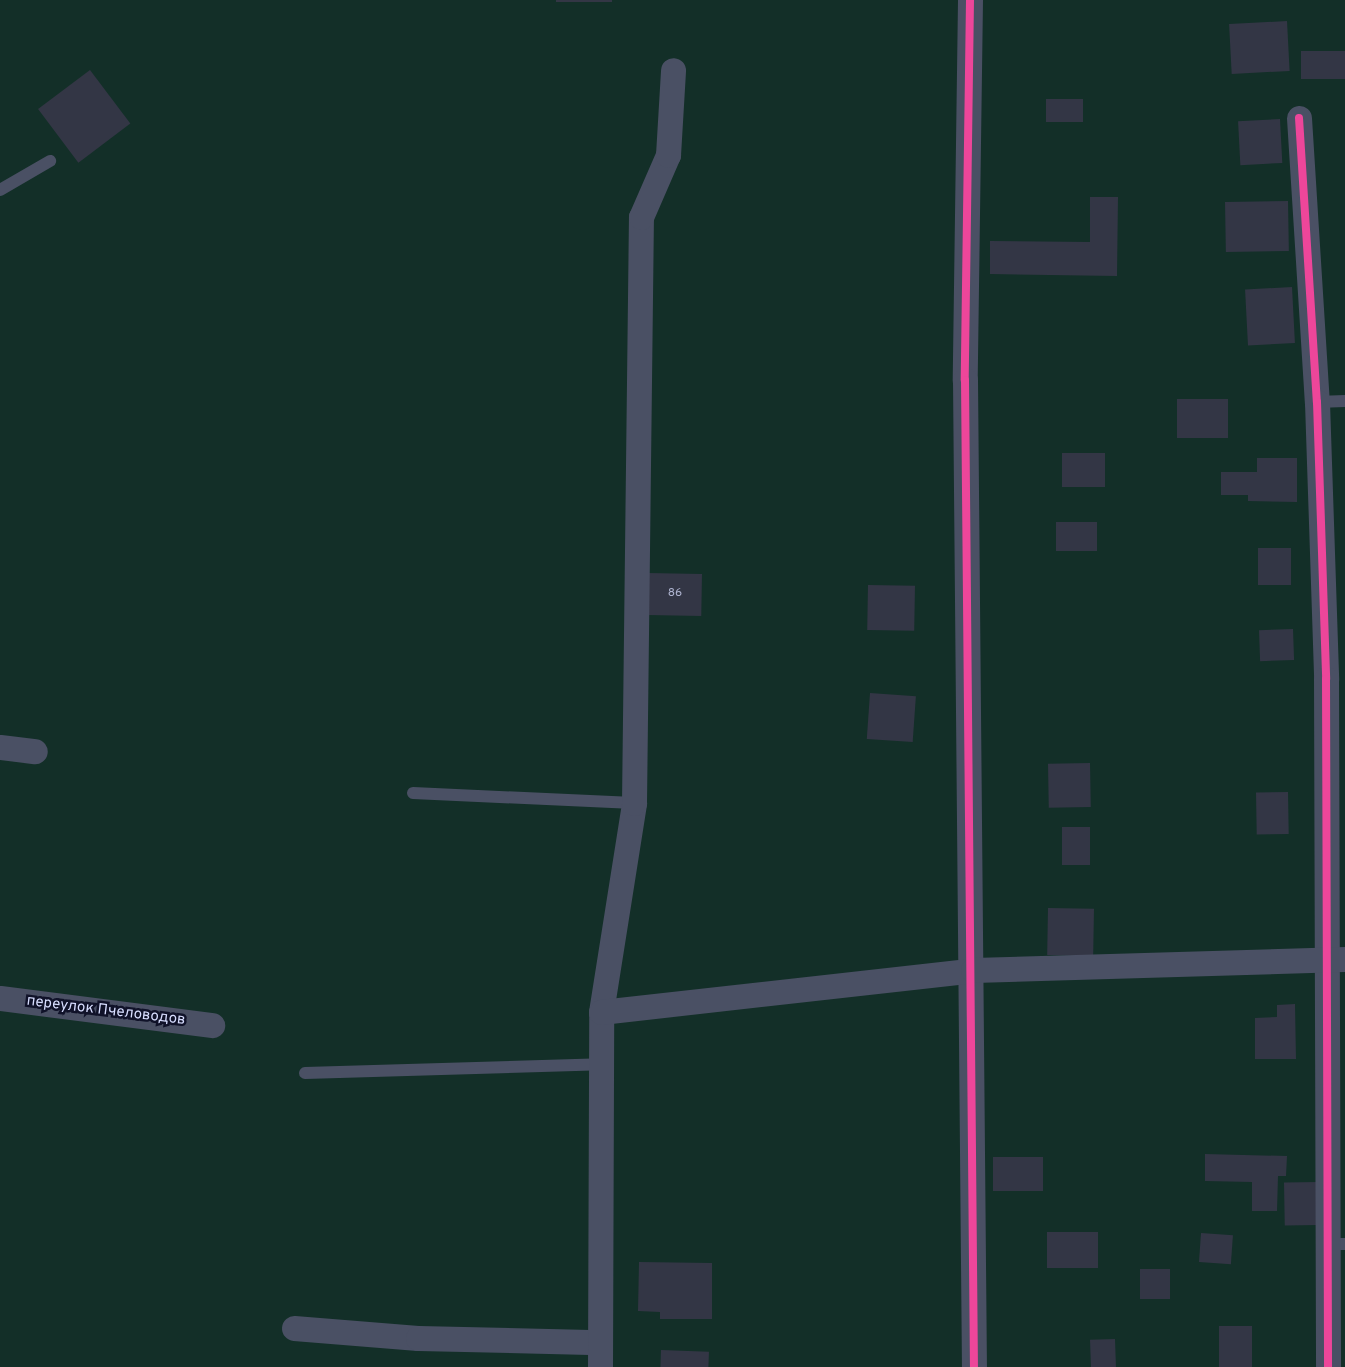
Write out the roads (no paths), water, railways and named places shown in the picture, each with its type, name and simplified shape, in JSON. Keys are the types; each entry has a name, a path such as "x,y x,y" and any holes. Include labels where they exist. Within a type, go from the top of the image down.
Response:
{"street":[{"path":"970,0 966,380 973,970 974,1367"},
{"path":"600,1367 601,1012 634,803 641,217 668,155 673,70"},
{"path":"1299,118 1335,679 1335,1244 1328,1367"},
{"path":"0,747 35,751"},
{"path":"601,1012 973,970 1335,959"},
{"name":"переулок Пчеловодов","path":"0,998 212,1024"},
{"path":"294,1328 418,1338 600,1342"}],"lane":[{"path":"0,190 50,162"},
{"path":"1316,402 1345,401"},
{"path":"413,792 634,803"},
{"path":"305,1073 601,1064"}]}
